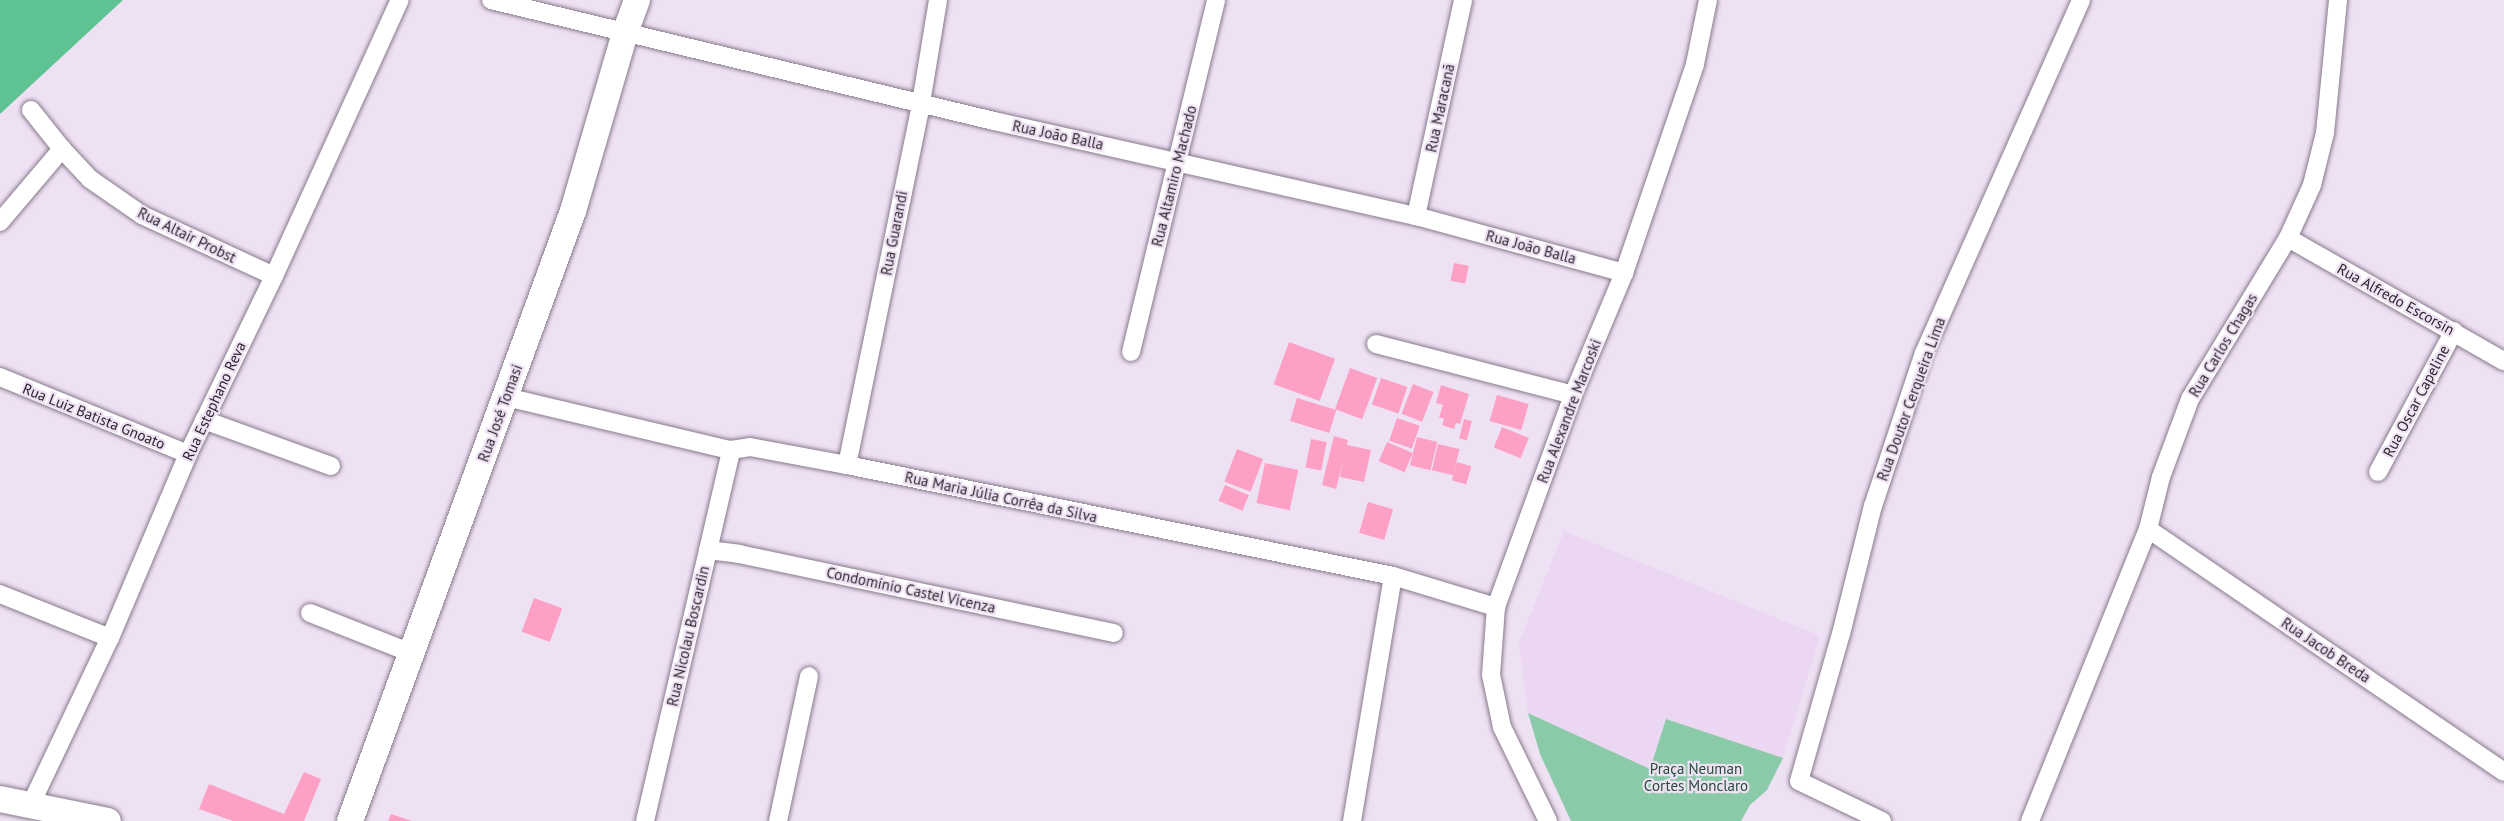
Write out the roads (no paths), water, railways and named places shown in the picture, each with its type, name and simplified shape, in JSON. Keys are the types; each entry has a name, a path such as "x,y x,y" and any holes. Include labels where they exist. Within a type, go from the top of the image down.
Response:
{"street":[{"name":"Rua Estephano Reva","path":"32,804 110,638 188,454 274,276 400,0"},
{"name":"Rua João Balla","path":"490,0 921,103 1416,216 1624,273"},
{"name":"Rua José Tomasi","path":"350,821 573,211 625,33 637,0"},
{"name":"Rua Guarandi","path":"847,465 921,103 938,0"},
{"name":"Rua Altamiro Machado","path":"1131,352 1216,0"},
{"name":"Rua Maracanã","path":"1416,216 1463,0"},
{"name":"Rua Alexandre Marcoski","path":"1548,821 1502,727 1491,675 1496,607 1573,395 1624,273 1695,64 1708,0"},
{"name":"Rua Doutor Cerqueira Lima","path":"1882,821 1800,781 1842,634 1873,506 1924,353 2081,0"},
{"name":"Rua Carlos Chagas","path":"2030,821 2148,529 2161,477 2190,399 2288,238 2312,185 2325,133 2338,0"},
{"name":"Rua Altair Probst","path":"32,110 62,149 90,179 142,215 274,276"},
{"path":"0,222 62,149"},
{"name":"Rua Alfredo Escorsin","path":"2288,238 2504,361"},
{"name":"Rua Oscar Capeline","path":"2378,472 2454,331"},
{"path":"1376,344 1573,395"},
{"name":"Rua Luiz Batista Gnoato","path":"0,377 188,454"},
{"name":"Rua Maria Júlia Corrêa da Silva","path":"506,397 731,450 750,447 847,465 1393,576 1496,607"},
{"path":"204,420 331,466"},
{"name":"Rua Nicolau Boscardin","path":"645,821 731,450"},
{"name":"Rua Jacob Breda","path":"2148,529 2504,772"},
{"name":"Condomínio Castel Vicenza","path":"708,550 739,554 1114,633"},
{"path":"1352,821 1393,576"},
{"path":"0,594 110,638"},
{"path":"310,613 411,653"},
{"path":"778,821 809,676"},
{"path":"0,799 108,821"}],"park label":[{"name":"Praça Neuman Cortes Monclaro","path":"1696,776"}]}
